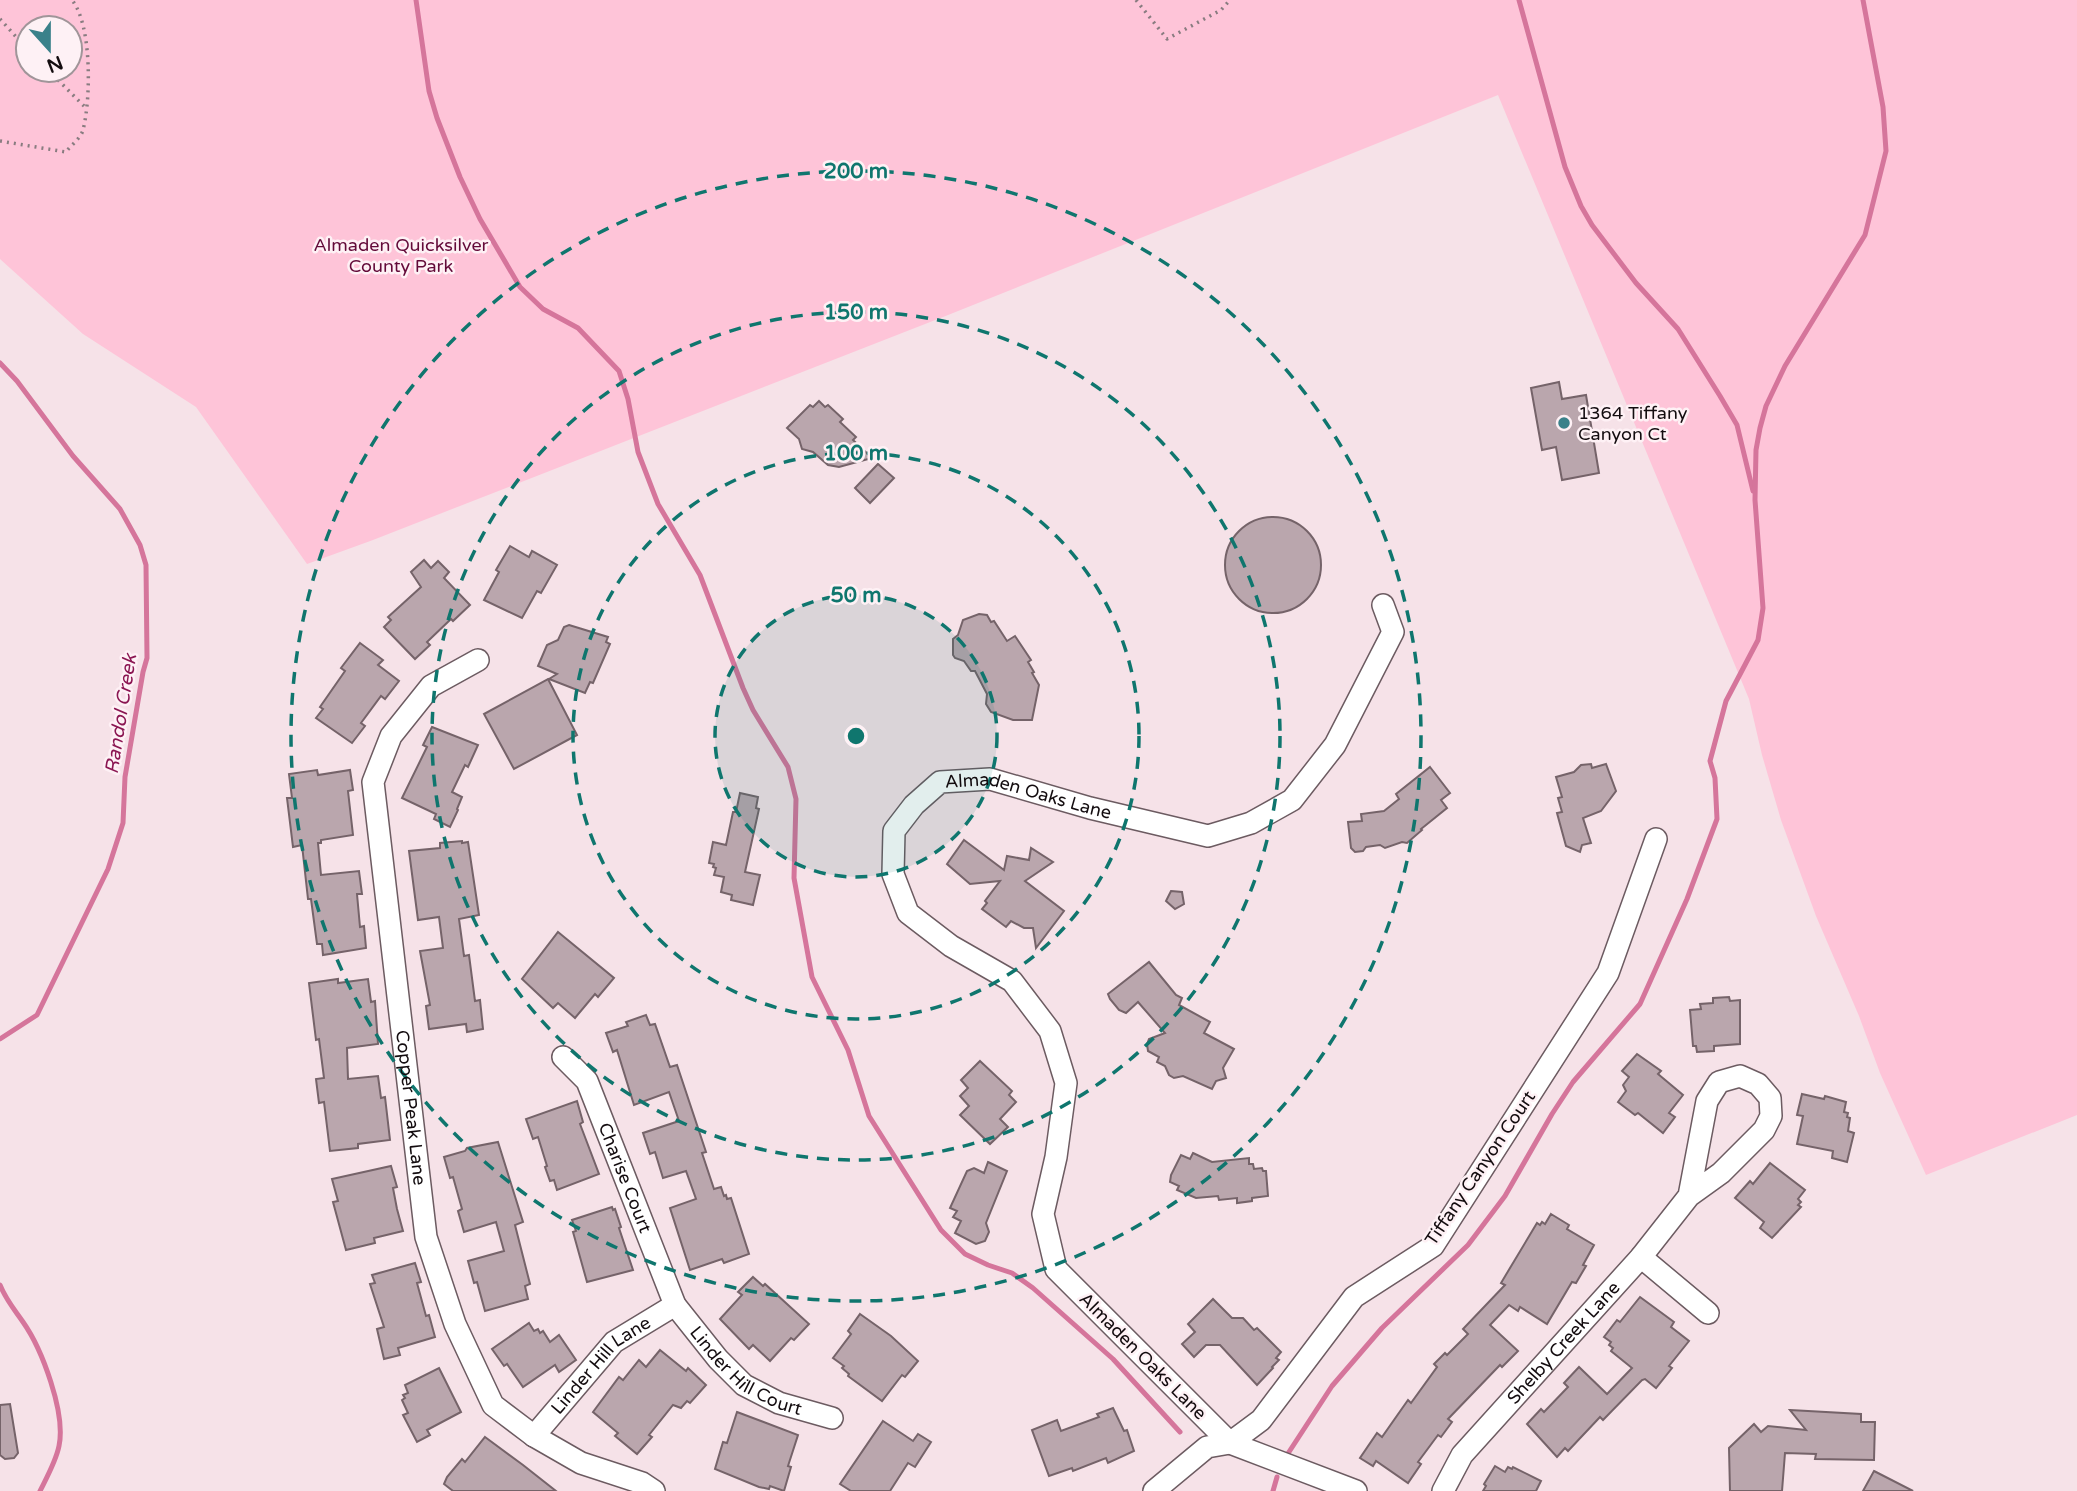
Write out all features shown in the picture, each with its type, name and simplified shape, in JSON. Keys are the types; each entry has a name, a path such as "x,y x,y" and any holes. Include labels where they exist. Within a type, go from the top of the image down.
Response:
{"street":[{"name":"Almaden Oaks Lane","path":"1230,1443 1056,1269 1043,1214 1056,1157 1066,1083 1050,1031 1012,981 951,946 908,913 892,874 894,831 914,805 940,782 990,779 1090,808 1208,836 1251,823 1292,800 1335,745 1393,632 1383,606"},
{"name":"Copper Peak Lane","path":"478,660 431,686 391,736 373,782 426,1237 455,1324 493,1405 534,1436 581,1463 642,1483 654,1491"},
{"name":"Tiffany Canyon Court","path":"1154,1491 1207,1447 1230,1443 1261,1420 1354,1297 1433,1246 1608,973 1656,839"},
{"name":"Charise Court","path":"563,1057 587,1081 675,1306"},
{"name":"Shelby Creek Lane","path":"1443,1491 1462,1455 1641,1257 1689,1196 1721,1172 1764,1130 1771,1116 1770,1098 1758,1084 1740,1076 1719,1082 1707,1101 1689,1196"},
{"path":"1641,1257 1708,1313"},
{"name":"Linder Hill Lane","path":"534,1436 614,1342 675,1306"},
{"name":"Linder Hill Court","path":"675,1306 718,1359 744,1385 779,1403 832,1418"},
{"path":"1230,1443 1356,1491"}],"path":[{"path":"0,141 66,152 82,133 89,68 81,11 72,0"},
{"path":"1136,0 1167,39 1221,10 1230,0"},
{"path":"0,19 14,34"},
{"path":"62,84 85,107"}],"green space":[{"name":"Almaden Quicksilver County Park","path":"0,0 2077,0 2077,1115 1926,1175 1880,1073 1816,916 1781,820 1749,699 1498,95 943,317 307,564 196,407 83,334 0,259"}],"building":[{"name":"1364 Tiffany Canyon Ct","path":"1559,382 1562,399 1586,395 1599,473 1562,480 1556,447 1542,450 1531,388"},
{"path":"819,401 825,407 828,405 843,419 840,422 856,437 853,440 872,458 839,467 828,465 813,452 802,449 799,439 787,428 810,405 813,407"},
{"path":"878,464 894,478 870,503 855,488"},
{"path":"1273,517 1291,520 1307,531 1318,547 1321,565 1318,583 1307,599 1291,610 1273,613 1255,610 1239,599 1228,583 1225,565 1228,547 1239,531 1255,520"},
{"path":"510,546 529,557 532,551 557,565 541,593 537,591 522,618 484,600 499,572 496,570"},
{"path":"424,560 431,568 438,561 449,572 444,578 470,605 427,642 430,645 415,659 384,627 391,620 388,617 421,587 411,572"},
{"path":"979,614 987,615 991,622 994,621 1007,641 1015,636 1031,660 1028,662 1039,685 1032,720 1013,720 991,712 986,704 987,694 975,671 971,671 964,661 953,655 953,639 958,635 963,620"},
{"path":"569,625 608,637 606,642 610,644 593,683 590,682 585,693 549,679 557,674 538,666 547,645 558,640 564,627"},
{"path":"360,643 383,660 378,665 399,681 385,699 381,696 361,723 365,726 352,743 316,718 323,709 320,707 345,671 341,668"},
{"path":"548,679 577,735 514,769 484,714"},
{"path":"432,727 478,745 452,792 462,797 450,827 434,819 436,814 402,798 427,747 423,745"},
{"path":"1591,764 1592,768 1606,764 1616,791 1601,811 1583,818 1591,843 1582,845 1580,852 1566,846 1557,813 1562,812 1558,798 1562,797 1556,777 1574,772 1581,765"},
{"path":"1430,767 1450,793 1441,800 1447,808 1407,843 1385,848 1380,845 1366,847 1363,851 1355,852 1351,848 1348,822 1362,821 1361,814 1384,811 1399,799 1396,794"},
{"path":"317,770 318,775 350,770 353,790 348,791 353,835 321,840 321,843 318,843 321,875 359,871 362,894 357,894 360,927 364,926 366,948 323,955 322,944 317,944 311,899 308,899 302,845 293,847 287,798 292,798 289,774"},
{"path":"740,793 758,797 756,808 759,809 745,872 760,875 753,905 731,900 732,895 721,892 724,877 714,875 716,868 709,863 713,842 726,845"},
{"path":"964,840 1004,870 1007,856 1029,860 1031,848 1053,862 1025,881 1064,911 1036,948 1033,928 1024,928 1011,921 1006,927 982,909 1000,881 970,884 947,864"},
{"path":"468,842 479,915 459,919 464,956 469,955 475,1001 480,1000 483,1029 467,1032 466,1024 429,1029 426,1006 430,1005 420,951 443,948 439,917 418,920 409,851 440,848 440,843"},
{"path":"1171,891 1182,892 1184,904 1175,909 1166,901"},
{"path":"558,932 614,978 598,997 595,994 575,1018 558,1003 553,1008 522,979"},
{"path":"1149,962 1176,995 1182,998 1179,1005 1210,1022 1204,1033 1234,1049 1223,1068 1226,1078 1216,1081 1212,1089 1183,1076 1174,1078 1169,1075 1165,1066 1157,1062 1159,1057 1148,1051 1147,1044 1149,1039 1165,1033 1138,1002 1126,1013 1119,1010 1110,999 1108,994"},
{"path":"338,979 338,983 368,979 371,1002 375,1001 378,1044 347,1048 348,1079 378,1076 381,1098 385,1097 390,1140 330,1151 324,1102 319,1103 316,1079 324,1078 309,983"},
{"path":"1729,997 1730,1001 1740,1000 1740,1044 1714,1046 1714,1051 1697,1052 1696,1046 1693,1046 1690,1010 1701,1009 1700,1004 1713,1003 1713,998"},
{"path":"646,1015 650,1025 655,1024 670,1067 677,1065 706,1152 702,1153 714,1189 721,1187 724,1196 731,1198 749,1254 724,1263 722,1259 690,1270 670,1208 696,1199 686,1171 663,1178 655,1152 650,1154 643,1133 679,1121 669,1092 634,1105 617,1050 613,1052 606,1033 628,1026 626,1022"},
{"path":"1637,1054 1661,1071 1658,1074 1683,1095 1669,1113 1675,1117 1663,1133 1638,1113 1635,1115 1618,1102 1626,1091 1623,1085 1629,1077 1622,1071"},
{"path":"980,1061 1012,1091 1009,1095 1016,1102 1000,1119 1008,1127 990,1144 960,1115 969,1106 960,1096 968,1088 961,1080"},
{"path":"1802,1094 1824,1099 1825,1096 1846,1102 1844,1112 1848,1113 1847,1117 1850,1118 1848,1131 1854,1133 1847,1162 1832,1158 1833,1151 1797,1144 1803,1116 1797,1115"},
{"path":"577,1101 583,1122 580,1124 599,1174 557,1190 554,1180 550,1181 538,1137 533,1139 526,1119"},
{"path":"498,1142 523,1222 515,1225 530,1284 525,1286 528,1299 485,1311 468,1261 504,1251 496,1222 464,1232 458,1211 462,1209 444,1157 467,1148"},
{"path":"1193,1153 1212,1162 1249,1158 1249,1164 1253,1164 1254,1169 1262,1168 1266,1171 1268,1196 1237,1203 1237,1198 1196,1198 1177,1190 1179,1186 1170,1182 1171,1175 1181,1155 1190,1159"},
{"path":"988,1162 1007,1171 986,1223 989,1232 985,1241 976,1244 955,1233 961,1221 953,1217 957,1211 950,1208 967,1171 974,1168 984,1173"},
{"path":"1770,1163 1805,1190 1798,1199 1801,1202 1798,1205 1801,1207 1772,1238 1760,1228 1764,1222 1735,1198 1750,1181 1753,1184"},
{"path":"391,1166 403,1231 374,1238 375,1243 346,1250 333,1202 338,1201 332,1179"},
{"path":"612,1207 621,1227 619,1228 633,1270 587,1282 572,1220"},
{"path":"1551,1214 1569,1225 1567,1229 1594,1245 1576,1283 1572,1282 1547,1324 1520,1307 1518,1311 1509,1305 1490,1325 1518,1351 1502,1367 1500,1365 1448,1419 1452,1422 1441,1437 1438,1435 1418,1462 1421,1464 1408,1483 1376,1461 1373,1466 1360,1458 1377,1433 1382,1437 1408,1400 1411,1403 1437,1367 1434,1364 1468,1334 1463,1329 1505,1285 1501,1283 1537,1223 1545,1224"},
{"path":"415,1263 421,1282 417,1283 435,1337 398,1348 400,1355 384,1359 377,1329 384,1327 370,1284 375,1283 372,1275"},
{"path":"753,1277 763,1286 765,1284 809,1324 794,1340 791,1338 770,1361 753,1345 749,1349 720,1319 742,1295 738,1292"},
{"path":"1640,1297 1674,1322 1671,1327 1689,1341 1656,1388 1645,1379 1642,1380 1603,1420 1600,1417 1568,1451 1565,1448 1557,1457 1527,1424 1541,1409 1544,1412 1568,1387 1564,1383 1579,1367 1607,1394 1632,1368 1611,1351 1611,1342 1604,1337"},
{"path":"1213,1299 1232,1318 1243,1318 1254,1330 1257,1328 1281,1352 1276,1358 1279,1360 1257,1385 1220,1345 1206,1345 1194,1357 1182,1344 1195,1332 1188,1324"},
{"path":"860,1314 891,1336 918,1361 905,1377 902,1375 882,1401 848,1376 842,1368 844,1366 833,1358 851,1334 848,1331"},
{"path":"529,1323 534,1331 543,1331 550,1342 559,1335 576,1360 559,1372 555,1365 523,1387 507,1364 504,1366 492,1349"},
{"path":"660,1350 686,1371 688,1368 706,1385 690,1403 687,1401 681,1408 673,1405 637,1454 615,1436 618,1433 593,1412 619,1377 623,1380 639,1360 646,1367"},
{"path":"439,1368 461,1412 427,1430 430,1435 417,1442 403,1415 408,1413 402,1400 405,1398 403,1395 408,1393 405,1385"},
{"path":"10,1404 18,1453 14,1458 5,1459 0,1455 0,1405"},
{"path":"1113,1408 1124,1431 1127,1430 1134,1451 1108,1463 1106,1458 1073,1471 1072,1468 1049,1476 1032,1430 1057,1420 1061,1431 1099,1417 1097,1414"},
{"path":"1790,1410 1861,1414 1861,1422 1875,1422 1874,1460 1815,1459 1816,1454 1785,1453 1782,1491 1730,1491 1729,1448 1754,1424 1761,1432 1768,1426 1806,1430"},
{"path":"737,1412 798,1435 788,1466 791,1467 784,1491 770,1486 769,1489 759,1487 715,1469 723,1442 727,1443"},
{"path":"883,1421 913,1441 918,1434 931,1442 915,1467 908,1463 890,1491 851,1491 840,1484"},
{"path":"485,1437 556,1491 453,1491 444,1484 462,1459 465,1462"},
{"path":"1495,1466 1505,1472 1508,1467 1513,1467 1541,1481 1536,1491 1483,1491 1486,1486 1484,1484"},
{"path":"1874,1471 1913,1491 1863,1491"}],"waterway":[{"path":"416,0 429,91 460,177 480,219 520,287 543,309 578,328 619,371 628,399 638,452 658,504 700,575 753,710 788,767 796,799 794,878 812,977 848,1050 869,1116 941,1230 965,1254 1012,1273 1033,1288 1113,1359 1180,1432"},
{"path":"1519,0 1565,167 1581,206 1636,283 1678,329 1720,396 1737,425 1753,491"},
{"path":"1287,1455 1332,1386 1382,1328 1468,1245 1505,1196 1573,1082 1640,1004 1687,899 1717,819 1715,778 1710,761 1726,701 1758,640 1763,608 1755,500 1756,450 1760,428 1766,406 1785,366 1865,235 1886,151 1883,107 1863,0"},
{"name":"Randol Creek","path":"0,363 17,381 73,456 120,509 140,545 146,565 147,658 125,777 123,823 108,869 37,1015 0,1039"},
{"name":"Randol Creek","path":"0,1285 38,1348 56,1399 59,1446 40,1491"},
{"path":"1273,1491 1277,1477"}],"place":[{"name":"1364 Tiffany Canyon Ct","path":"1564,423"}]}
